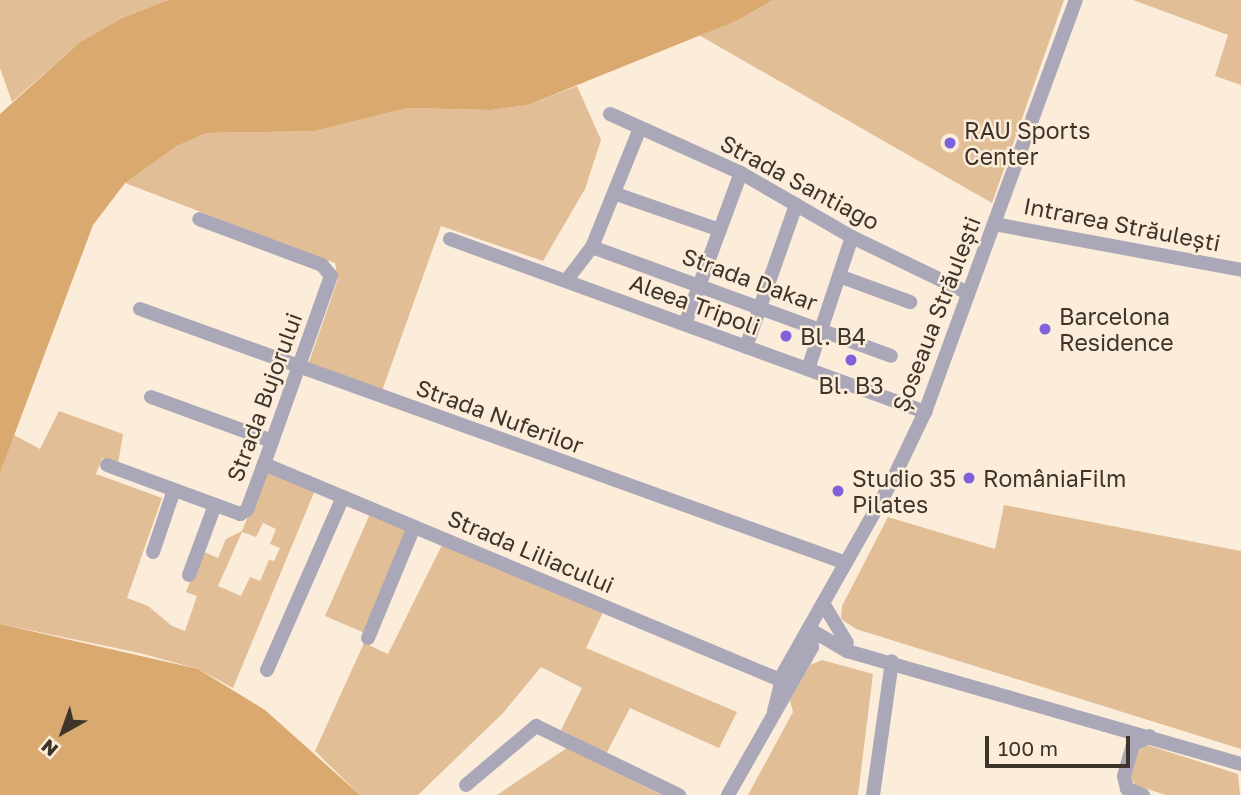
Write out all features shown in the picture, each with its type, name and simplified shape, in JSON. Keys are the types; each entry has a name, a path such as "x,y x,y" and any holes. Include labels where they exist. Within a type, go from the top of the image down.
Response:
{"street":[{"name":"Șoseaua Străulești","path":"774,711 780,680 800,640 811,630 925,412 1076,0"},
{"name":"Strada Santiago","path":"610,114 741,173 852,237 968,293"},
{"path":"566,281 592,247 616,194 640,128"},
{"path":"685,324 741,173"},
{"path":"616,194 720,230"},
{"path":"746,347 796,205"},
{"name":"Strada Bujorului","path":"107,465 244,513 264,464 331,276 322,265 199,219"},
{"name":"Intrarea Străulești","path":"994,224 1241,270"},
{"path":"808,369 852,237"},
{"name":"Aleea Tripoli","path":"450,239 925,412"},
{"name":"Strada Dakar","path":"592,247 891,356"},
{"path":"839,276 910,302"},
{"name":"Strada Nuferilor","path":"140,309 846,563"},
{"path":"151,397 272,441"},
{"name":"Strada Liliacului","path":"264,464 780,680"},
{"path":"153,552 174,490"},
{"path":"267,670 343,497"},
{"path":"189,575 215,505"},
{"path":"368,638 414,527"},
{"path":"824,605 851,648"},
{"name":"Șoseaua Străulești","path":"728,795 808,653 813,639 811,630"},
{"path":"811,630 851,648 892,661 1108,727 1150,736 1241,764"},
{"path":"808,653 851,648"},
{"path":"873,795 892,661"},
{"path":"466,785 536,726 679,795"},
{"path":"1108,727 1124,743 1127,758 1125,785 1143,795"},
{"path":"1127,758 1133,745 1150,736"}],"shaded area":[{"path":"0,0 168,0 122,18 80,42 12,102 0,68"},
{"path":"168,0 773,0 738,20 528,105 491,110 408,108 315,131 207,133 177,146 125,183 93,225 0,473 0,114 80,42 122,18"},
{"name":"RAU Sports Center","path":"773,0 1064,0 992,203 697,34 738,20"},
{"path":"1133,0 1241,0 1241,85 1215,76 1228,35"},
{"path":"577,86 601,140 585,189 543,261 441,226 382,391 308,365 338,279 335,263 125,183 177,146 207,133 315,131 408,108 491,110 528,105"},
{"path":"59,411 123,434 118,464 102,458 96,474 162,498 127,598 148,606 172,626 185,631 197,596 186,592 202,551 218,558 226,539 242,531 267,470 315,490 233,688 198,669 140,653 0,624 0,473 14,435 40,449","holes":["263,523 276,529 270,544 280,548 274,561 269,560 260,581 250,577 241,596 218,586 242,532 256,537"]},
{"path":"1004,505 1241,551 1241,749 856,629 841,619 842,606 888,517 995,549"},
{"path":"370,514 408,531 367,634 325,616"},
{"path":"443,543 603,612 586,648 737,712 719,748 630,708 606,754 561,730 582,688 541,667 503,713 418,795 360,795 315,751 364,643 388,654"},
{"path":"0,624 198,669 265,710 360,795 0,795"},
{"path":"822,660 873,674 858,795 748,795 793,712 790,700 810,665"},
{"path":"1147,745 1238,774 1240,795 1166,795 1135,785 1131,777 1137,752"},
{"path":"567,748 662,795 497,795"}],"place":[{"name":"RAU Sports Center","path":"950,143"},
{"name":"Barcelona Residence","path":"1045,329"},
{"name":"Bl. B4","path":"786,336"},
{"name":"Bl. B3","path":"851,360"},
{"name":"RomâniaFilm","path":"969,478"},
{"name":"Studio 35 Pilates","path":"838,491"}]}
